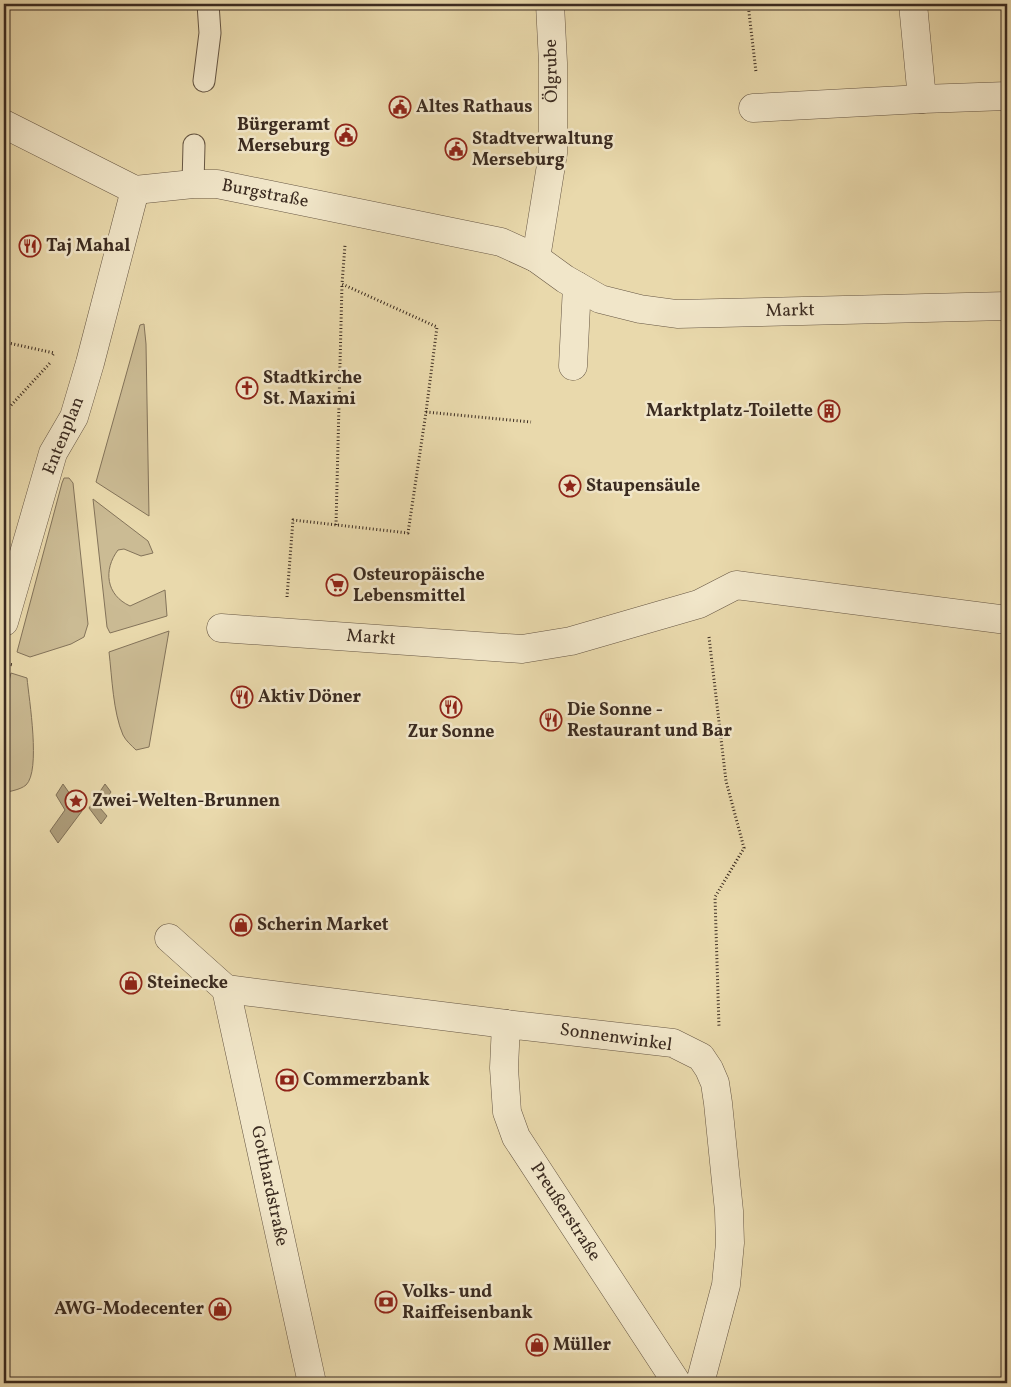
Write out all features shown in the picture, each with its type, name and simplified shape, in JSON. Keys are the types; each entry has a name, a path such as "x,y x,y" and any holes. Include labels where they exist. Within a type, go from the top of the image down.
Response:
{"street":[{"name":"Ölgrube","path":"536,258 553,153 553,63 550,4"},
{"path":"913,4 922,99"},
{"path":"757,108 1007,96"},
{"path":"4,124 135,190"},
{"name":"Burgstraße","path":"135,190 192,184 217,184 501,242 536,258"},
{"name":"Entenplan","path":"4,622 53,453 74,417 85,381 135,190"},
{"name":"Markt","path":"536,258 600,300 640,309 676,314 1007,306"},
{"path":"573,366 577,286"},
{"name":"Markt","path":"220,628 522,649 571,641 705,602 736,585 1007,620"},
{"path":"169,938 226,989"},
{"name":"Sonnenwinkel","path":"226,989 673,1043 700,1057 716,1083 729,1211 730,1243 726,1285 700,1383"},
{"name":"Gotthardstraße","path":"226,989 312,1383"},
{"name":"Preußerstraße","path":"506,1024 504,1068 507,1112 516,1137 677,1383"}],"lane":[{"path":"204,81 210,33 208,4"},
{"path":"192,184 194,145"}],"path":[{"path":"748,4 757,108"},
{"path":"336,525 342,284 347,210"},
{"path":"284,632 293,520 408,533 437,327 342,284"},
{"path":"4,342 54,353 50,364 4,413"},
{"path":"426,412 531,422"},
{"path":"705,602 726,781 744,848 715,897 720,1046 709,1069"},
{"path":"4,663 14,665"}],"shaded area":[{"path":"144,324 149,516 96,482 140,325"},
{"path":"64,478 69,478 73,483 88,624 84,637 71,644 30,657 17,652"},
{"path":"93,499 148,541 153,553 141,556 124,549 118,550 110,566 109,581 112,589 122,601 130,606 165,590 167,616 110,633 107,627"},
{"path":"169,631 149,747 136,750 124,737 117,716 109,652"},
{"path":"11,673 27,678 32,717 33,765 30,777 24,787 4,793 4,701"},
{"name":"Zwei-Welten-Brunnen","path":"63,784 82,811 58,843 50,831 65,810 56,795"},
{"name":"Zwei-Welten-Brunnen","path":"105,784 111,792 100,808 107,816 101,824 89,808"}],"place":[{"name":"Altes Rathaus","path":"400,107"},
{"name":"Bürgeramt Merseburg","path":"346,135"},
{"name":"Stadtverwaltung Merseburg","path":"456,149"},
{"name":"Taj Mahal","path":"30,246"},
{"name":"Stadtkirche St. Maximi","path":"247,388"},
{"name":"Marktplatz-Toilette","path":"829,411"},
{"name":"Staupensäule","path":"570,486"},
{"name":"Osteuropäische Lebensmittel","path":"337,585"},
{"name":"Aktiv Döner","path":"242,697"},
{"name":"Zur Sonne","path":"451,707"},
{"name":"Die Sonne - Restaurant und Bar","path":"551,720"},
{"name":"Zwei-Welten-Brunnen","path":"76,801"},
{"name":"Scherin Market","path":"241,925"},
{"name":"Steinecke","path":"131,983"},
{"name":"Commerzbank","path":"287,1080"},
{"name":"Volks- und Raiffeisenbank","path":"386,1302"},
{"name":"AWG-Modecenter","path":"220,1309"},
{"name":"Müller","path":"537,1345"}]}
